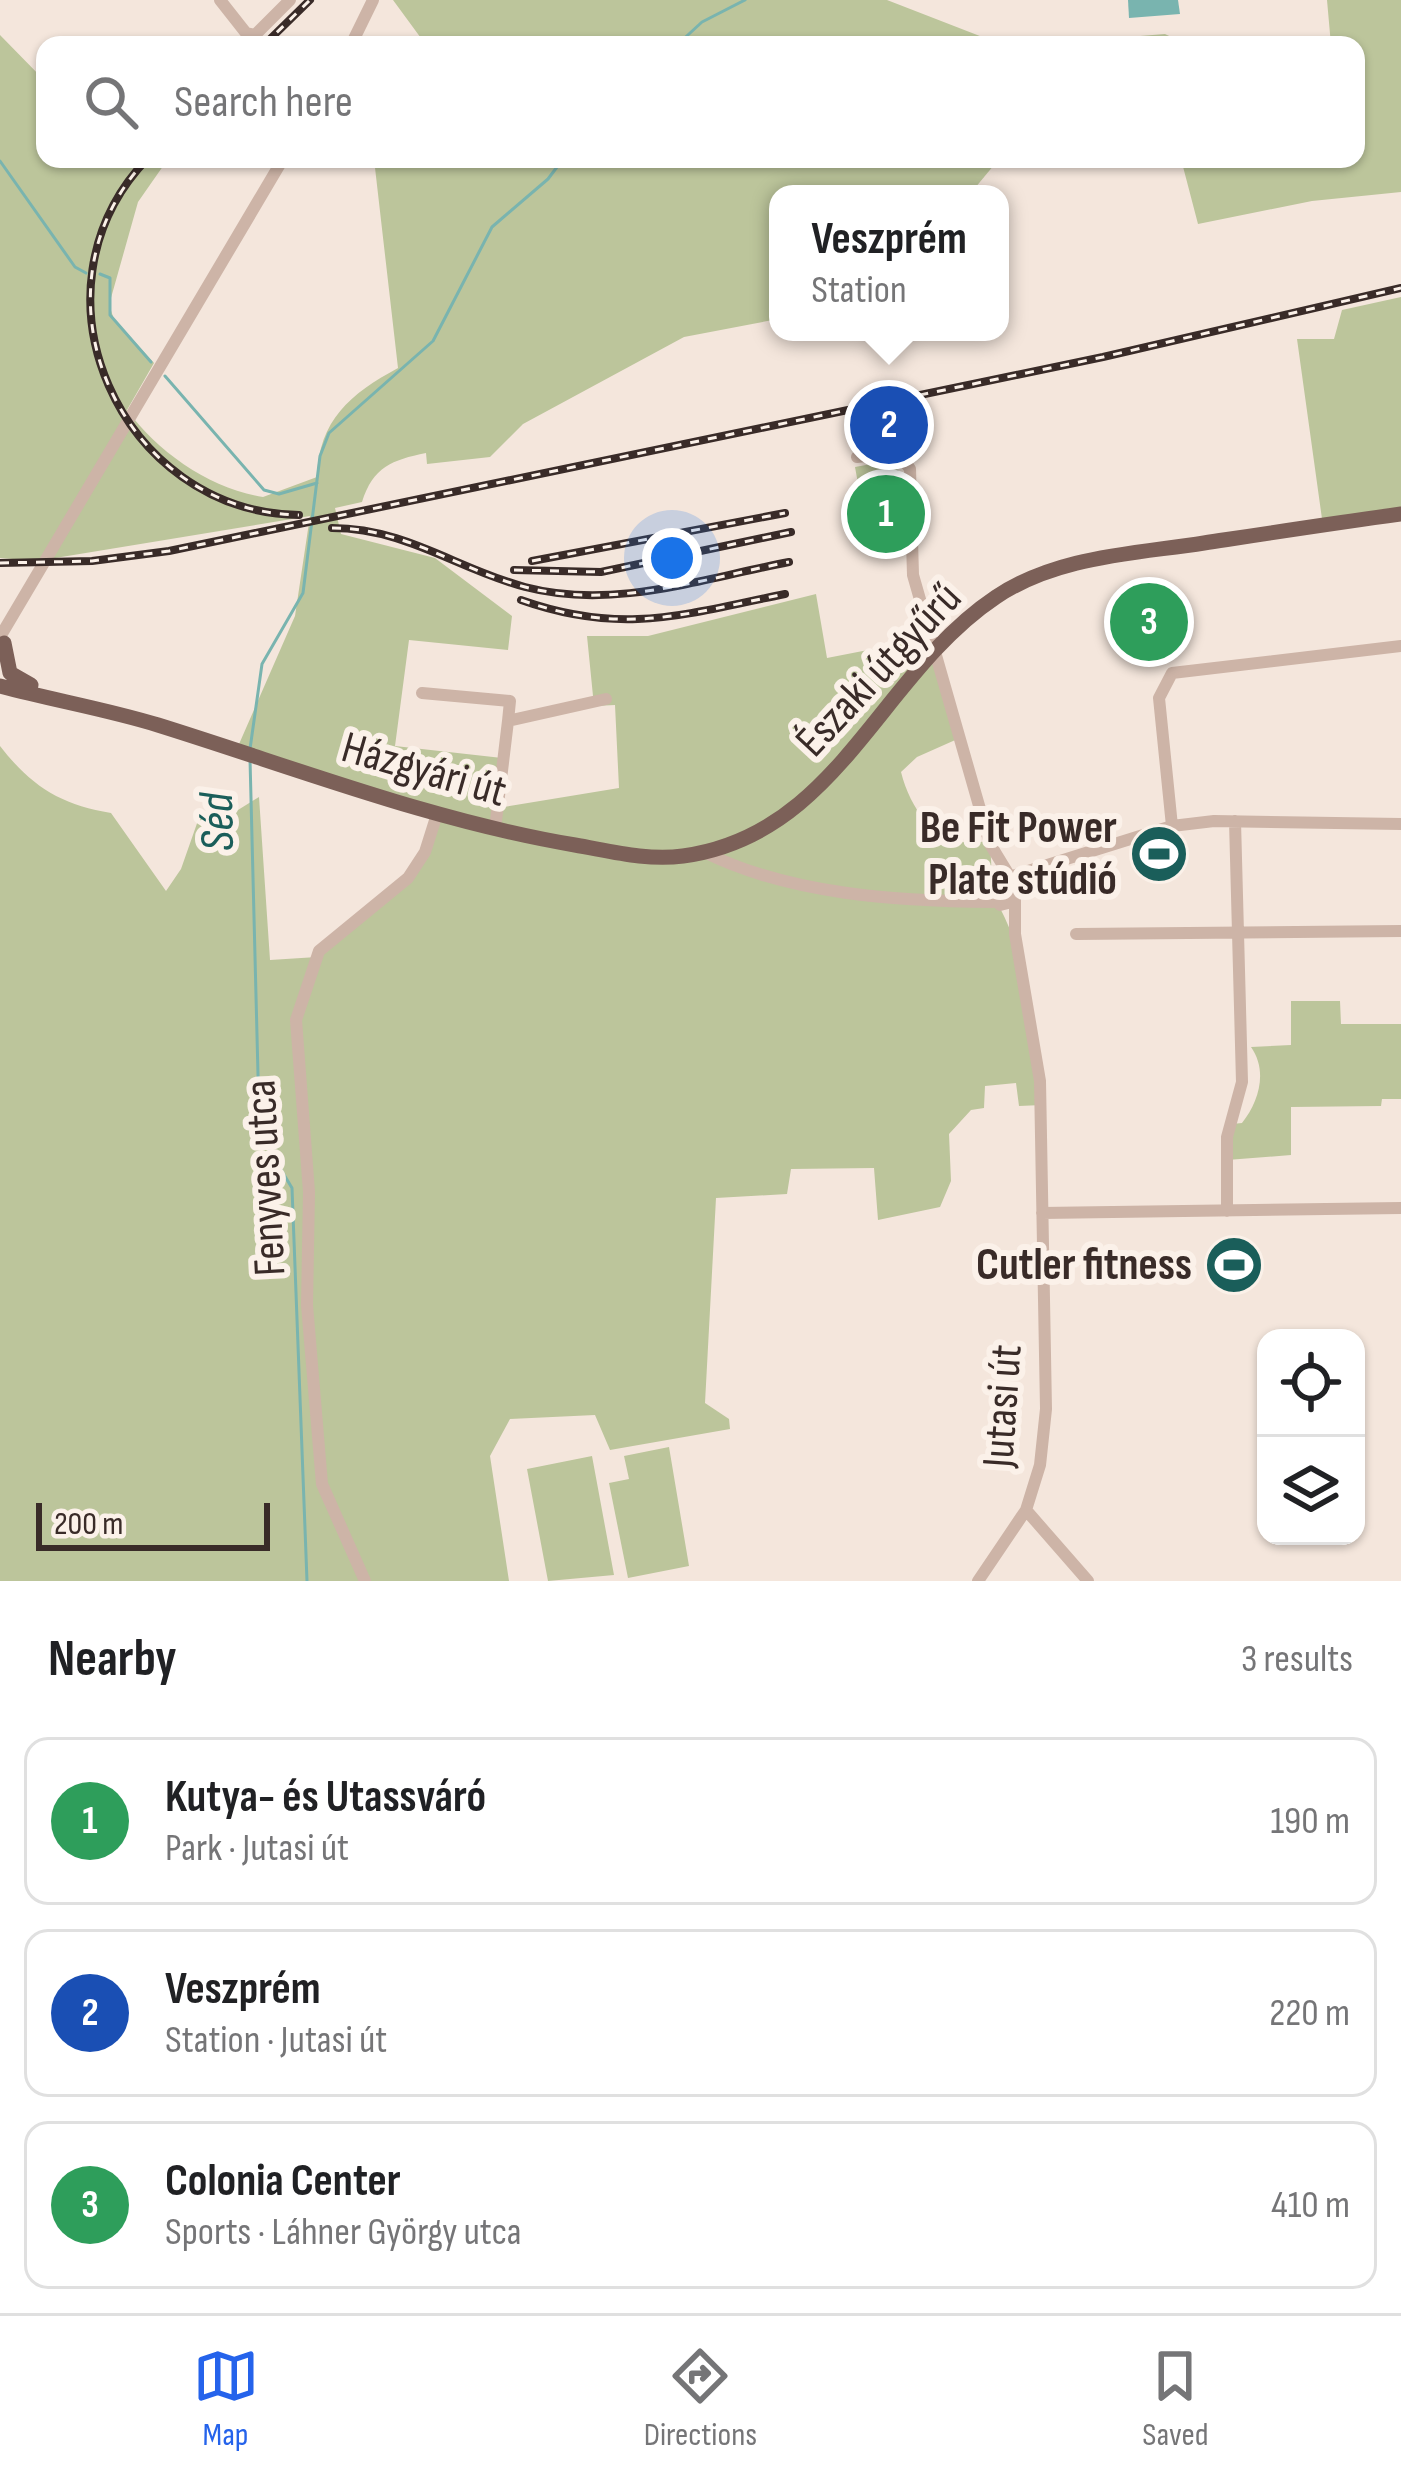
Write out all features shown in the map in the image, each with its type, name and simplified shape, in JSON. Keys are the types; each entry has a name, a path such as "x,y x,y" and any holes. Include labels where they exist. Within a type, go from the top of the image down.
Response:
{"main road":[{"name":"Északi útgyűrű","path":"704,852 756,835 806,802 861,744 935,650 996,596 1063,566 1401,514"},
{"path":"1,644 13,676 73,700"},
{"name":"Házgyári út","path":"0,686 73,700 496,829 646,857 704,852"},
{"name":"Házgyári út","path":"0,703 24,698 73,700"}],"street":[{"path":"220,0 246,33 255,35 290,0"},
{"path":"355,36 373,0"},
{"path":"1,644 279,168"},
{"name":"Jutasi út","path":"857,457 898,452 910,469 910,564 999,879 996,903 1015,934"},
{"path":"1172,826 1159,698 1172,673 1401,646"},
{"path":"422,693 510,701 496,829"},
{"path":"508,721 606,699"},
{"name":"Fenyves utca","path":"364,1581 322,1484 308,1305 309,1192 296,1020 319,951 408,878 425,851 437,814"},
{"path":"1227,1211 1227,1137 1243,1082 1234,821"},
{"path":"958,902 999,879 1172,826 1234,821 1401,824"},
{"path":"756,835 743,847 743,858 759,876"},
{"name":"Házgyári út","path":"704,852 759,876 996,903"},
{"path":"996,903 1016,895 1045,867"},
{"name":"Jutasi út","path":"978,1581 1026,1510 1045,1423 1038,1041 1015,934 1016,895 999,879"},
{"path":"1076,934 1401,931"},
{"path":"1042,1213 1401,1208"},
{"path":"1026,1510 1088,1581"}],"green space":[{"path":"393,0 887,0 980,36 419,36"},
{"path":"1327,0 1401,0 1401,192 1312,201 1198,224 1183,168 1365,168 1365,36 1330,36"},
{"path":"0,35 36,72 36,168 162,168 138,202 109,305 114,319 154,363 127,410 187,466 224,486 263,497 317,477 324,440 340,411 398,368 375,168 992,168 977,185 769,185 769,321 684,337 523,424 490,457 427,464 426,453 403,459 378,473 362,502 335,508 341,534 435,558 512,616 508,650 409,640 395,746 502,758 498,808 619,788 615,705 594,706 587,636 648,636 816,594 827,658 914,641 928,645 962,737 917,757 901,772 913,803 932,827 957,841 990,840 992,879 962,899 999,906 1010,930 1036,1028 1042,1105 1019,1106 1016,1083 985,1086 984,1108 971,1110 949,1134 951,1181 940,1207 878,1220 874,1168 791,1169 787,1194 716,1198 705,1403 729,1419 730,1429 610,1450 595,1415 510,1419 490,1456 509,1581 0,1581 0,746 48,792 111,813 166,891 181,869 201,812 238,810 259,797 270,960 317,957 409,878 438,815 236,751 295,616 310,516 37,561 0,558"},
{"path":"1401,297 1401,515 1323,526 1297,339 1334,339 1342,310"},
{"path":"888,461 899,471 898,520 865,522 855,467"},
{"path":"1291,1001 1340,1001 1341,1024 1401,1024 1401,1099 1382,1099 1381,1106 1291,1107 1291,1155 1227,1160 1232,1124 1242,1123 1259,1086 1259,1066 1251,1047 1291,1045"},
{"path":"669,1447 689,1566 628,1578 609,1483 629,1479 624,1456"},
{"path":"592,1456 614,1575 548,1581 527,1469"}],"water":[{"path":"1128,0 1178,0 1180,14 1129,18"}],"waterway":[{"name":"Séd","path":"687,36 702,22 745,0"},
{"path":"0,161 75,267 86,273"},
{"name":"Séd","path":"250,749 262,664 303,593 320,456 329,433 433,341 492,227 556,168"},
{"path":"100,274 110,278 110,315 151,362"},
{"path":"165,376 264,490 279,494 317,483"},
{"name":"Séd","path":"250,759 259,1114 262,1138 292,1188 307,1581"}],"railway":[{"path":"273,36 310,0"},
{"path":"141,168 110,212 92,270 93,329 109,385 139,436 182,477 236,504 299,515"},
{"path":"0,563 92,561 169,551 1103,357 1401,288"},
{"path":"532,561 785,513"},
{"path":"332,528 384,535 500,579 558,593 624,594 789,562"},
{"path":"514,570 601,572 791,532"},
{"path":"521,600 558,611 623,619 684,614 785,594"}],"place":[{"name":"Veszprém","path":"889,425"},
{"name":"Kutya- és Utassváró","path":"886,514"},
{"name":"Colonia Center","path":"1149,622"},
{"name":"Be Fit Power Plate stúdió","path":"1159,854"},
{"name":"Cutler fitness","path":"1234,1265"}]}
